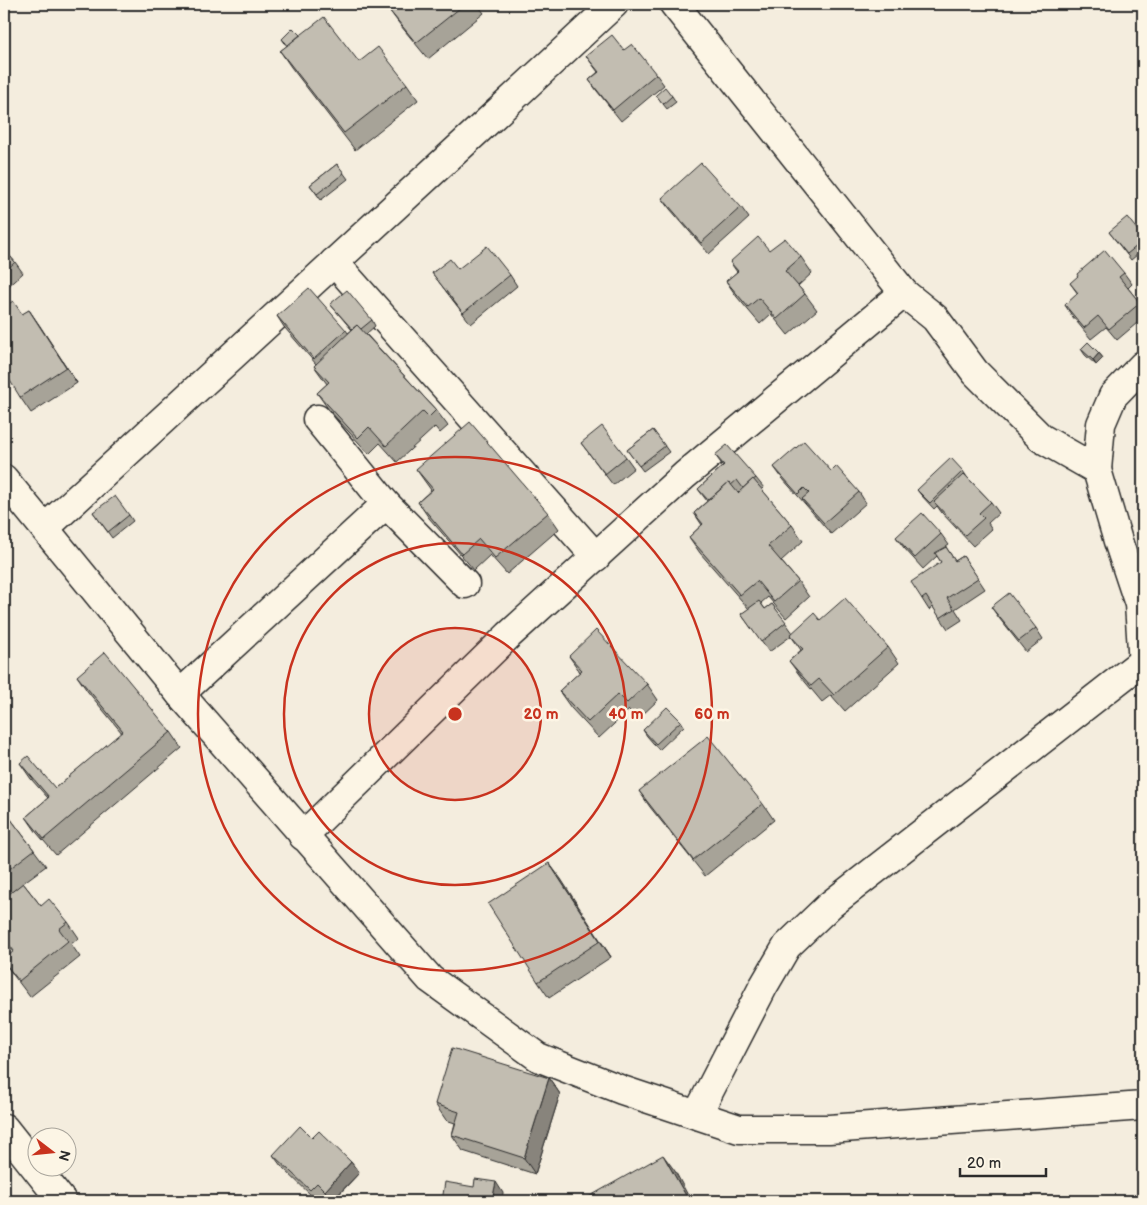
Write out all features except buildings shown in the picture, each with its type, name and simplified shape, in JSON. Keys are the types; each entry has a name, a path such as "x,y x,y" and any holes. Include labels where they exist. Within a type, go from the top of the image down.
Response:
{"street":[{"path":"45,528 614,4"},
{"path":"674,4 904,293 935,318 975,372 1041,438 1097,470"},
{"path":"334,262 596,556"},
{"path":"303,836 509,635 684,475 904,293"},
{"path":"1143,365 1113,396 1101,424 1097,470 1139,604 1143,664"},
{"path":"317,419 386,504 465,584"},
{"path":"4,479 180,694 430,979 538,1057 622,1090 739,1129 829,1129 1143,1106"},
{"path":"180,694 386,504"},
{"path":"697,1115 763,987 787,946 830,905 1143,661"},
{"path":"4,1128 62,1201"}]}
